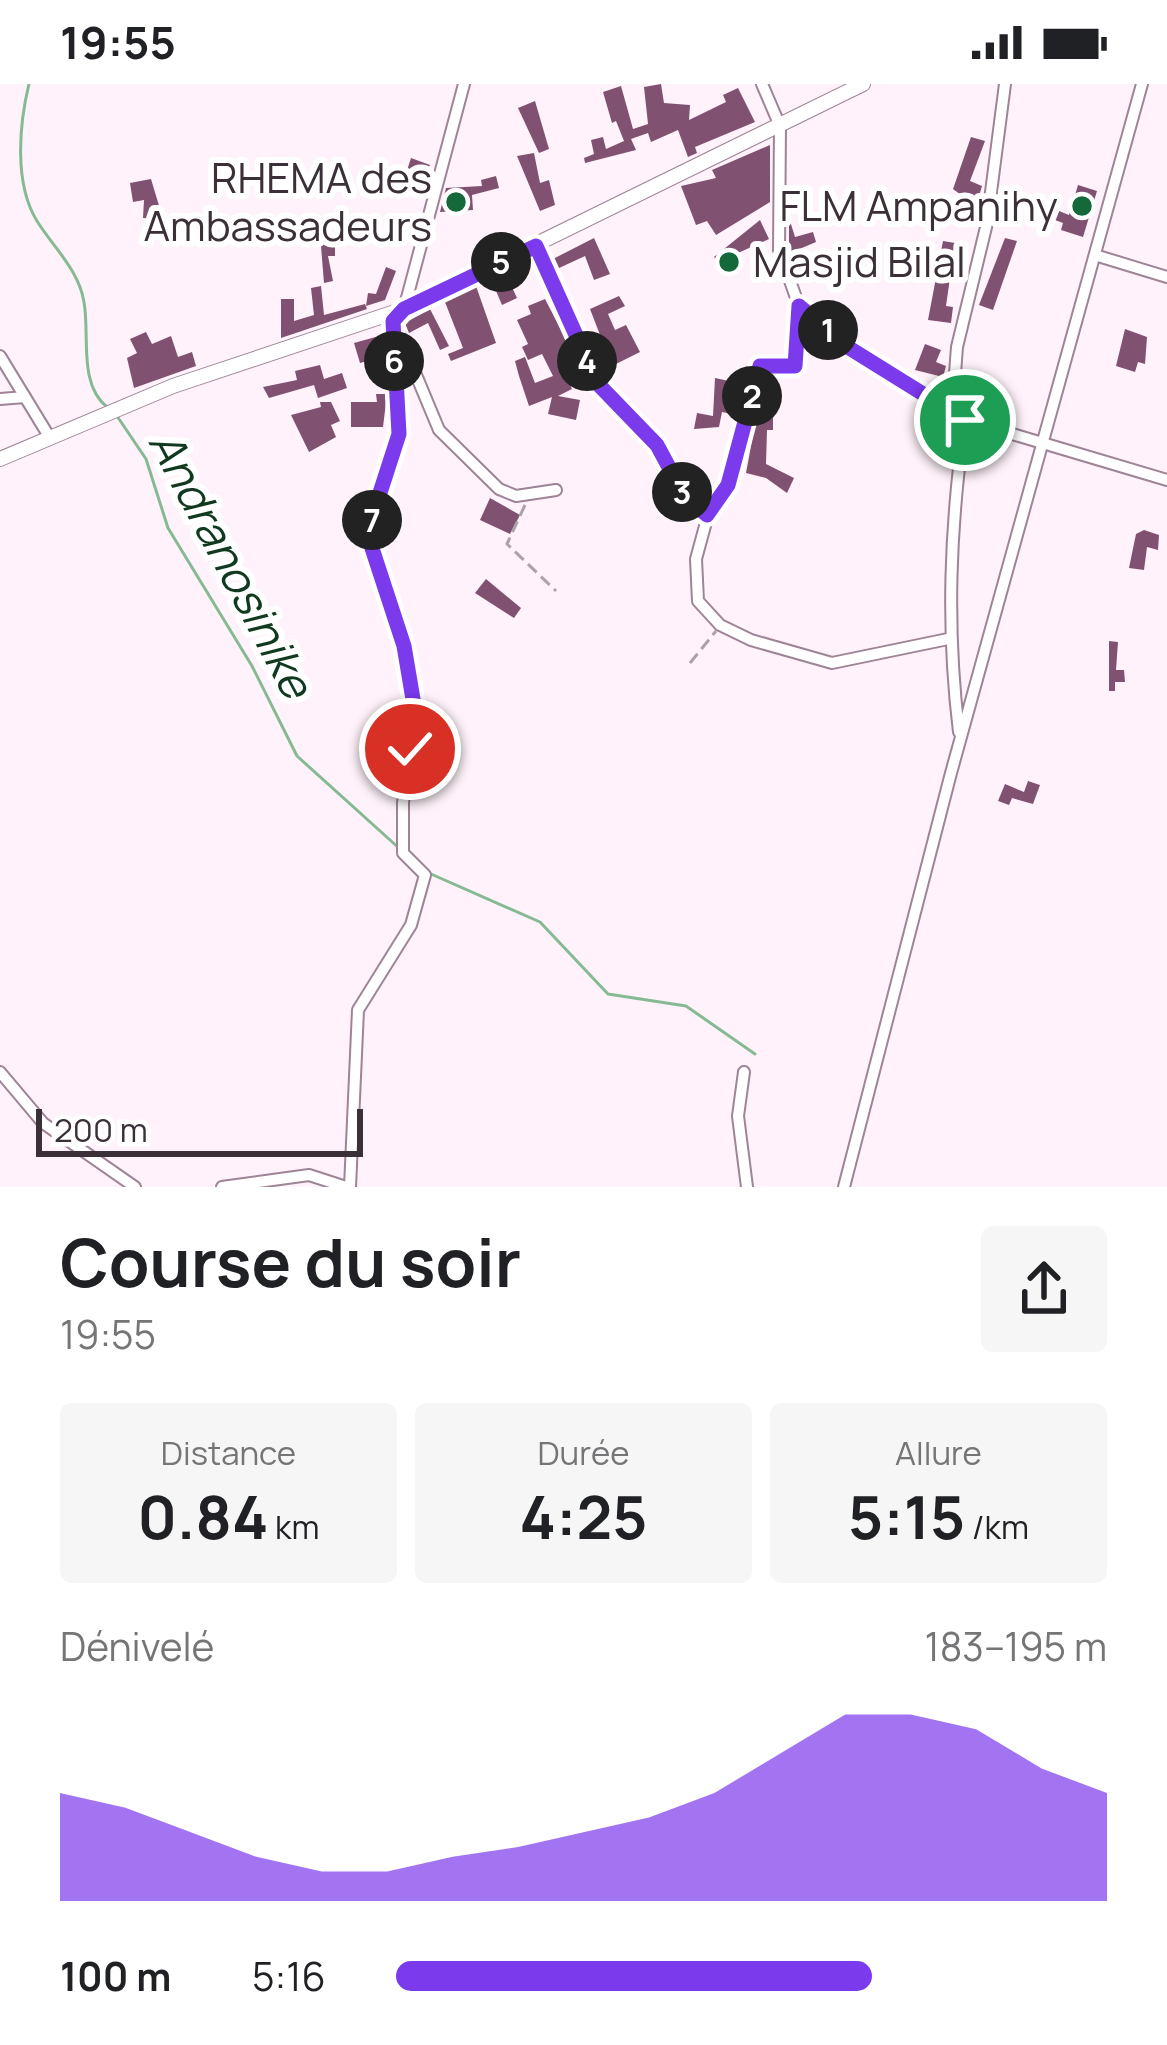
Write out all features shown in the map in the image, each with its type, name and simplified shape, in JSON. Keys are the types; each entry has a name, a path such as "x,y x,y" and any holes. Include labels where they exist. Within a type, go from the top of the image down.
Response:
{"main road":[{"path":"0,459 173,386 399,315 862,84"}],"street":[{"path":"222,1187 309,1175 348,1187 358,1010 411,925 425,874 403,853 403,803 415,711 404,646 367,533 399,434 399,315 464,84"},
{"path":"779,84 764,90 780,126 779,250 799,306 795,366 760,366 728,485 707,515 696,559 698,601 720,625 751,640 832,663 948,639"},
{"path":"952,413 957,347 987,223 1005,84"},
{"path":"844,1187 960,741 1097,256 1138,85"},
{"path":"536,246 598,384 657,445 685,497 707,515"},
{"path":"1097,256 1167,278"},
{"path":"799,306 846,346 965,420 1167,480"},
{"path":"399,315 439,430 499,489 516,496 556,490"},
{"path":"0,356 50,438"},
{"path":"0,398 25,397"},
{"path":"960,741 948,639 952,512 965,420"},
{"path":"0,1072 43,1123 135,1187"},
{"path":"744,1072 738,1116 747,1187"}],"path":[{"path":"516,496 526,513 507,544 556,591"},
{"path":"689,663 720,625"}],"building":[{"path":"661,84 664,103 690,105 689,120 726,102 723,95 738,88 755,122 695,147 697,153 688,157 678,130 651,142 648,133 631,139 636,150 585,163 584,158 594,154 591,140 603,137 606,149 624,141 616,121 612,123 603,92 621,86 633,129 648,124 644,87"},
{"path":"535,101 549,149 539,153 518,108"},
{"path":"971,137 985,141 970,181 982,186 976,206 953,189"},
{"path":"770,145 770,202 716,235 707,221 696,225 681,186 716,178 712,170"},
{"path":"534,153 540,183 549,180 555,205 540,211 517,156"},
{"path":"411,158 430,165 414,190 402,186"},
{"path":"496,176 499,188 472,195 473,210 440,212 446,188 482,186 481,180"},
{"path":"151,179 160,219 143,218 144,200 133,202 130,183"},
{"path":"1078,185 1097,191 1083,237 1061,230 1063,223 1055,220 1059,211 1069,215"},
{"path":"798,189 801,198 794,200 790,221 795,237 813,232 816,242 790,253 789,192"},
{"path":"760,220 769,239 738,253 724,269 714,257"},
{"path":"320,234 326,242 335,243 335,256 328,256 333,281 324,283"},
{"path":"594,238 610,274 594,280 585,256 557,269 553,259"},
{"path":"1005,238 1017,241 993,310 979,305"},
{"path":"943,241 955,243 946,306 953,307 951,323 928,320"},
{"path":"386,267 396,271 385,300 366,306 368,293 376,294"},
{"path":"516,268 521,281 511,285 517,298 502,305 491,279"},
{"path":"321,286 324,315 365,304 367,309 281,338 281,299 294,299 294,321 314,315 311,288"},
{"path":"476,286 496,343 451,361 448,354 463,348 445,302"},
{"path":"619,296 625,306 608,314 615,330 626,325 640,352 612,366 590,309"},
{"path":"545,299 574,355 560,362 572,389 558,396 580,400 576,420 548,414 552,397 529,406 515,361 525,357 535,383 553,376 542,354 528,360 522,347 528,344 517,320 531,314 528,306"},
{"path":"430,309 449,346 440,350 428,323 409,333 405,323"},
{"path":"1125,329 1147,337 1145,364 1138,362 1135,372 1116,366"},
{"path":"146,332 152,344 171,336 178,357 192,352 196,366 134,388 127,358 137,353 130,339"},
{"path":"379,336 385,356 360,363 354,343"},
{"path":"925,344 941,350 936,362 946,366 943,377 915,370"},
{"path":"320,365 324,379 342,373 347,388 318,398 314,385 269,398 263,387 297,380 295,371"},
{"path":"715,378 743,384 736,415 722,412 719,427 694,429 697,413 713,416"},
{"path":"376,394 387,394 383,427 351,427 351,402 377,402"},
{"path":"320,402 331,402 340,421 331,425 336,437 309,452 291,415 321,407"},
{"path":"773,418 773,430 767,430 766,464 794,478 787,493 766,478 746,473 756,419"},
{"path":"490,498 520,515 510,534 480,520"},
{"path":"1144,530 1159,535 1158,550 1147,547 1144,570 1129,568 1136,534"},
{"path":"486,579 521,608 514,618 475,593"},
{"path":"1109,641 1118,642 1116,670 1124,670 1125,682 1115,682 1115,691 1109,691"},
{"path":"1028,781 1040,785 1033,804 1012,798 1009,805 998,801 1005,784 1024,792"}],"waterway":[{"name":"Andranosinike","path":"29,84 21,136 25,190 37,221 81,290 92,386 107,407"},
{"name":"Andranosinike","path":"117,416 146,459 168,528 252,666 297,756 400,849"},
{"name":"Andranosinike","path":"431,874 540,922 608,994 686,1006 755,1054"}],"place":[{"name":"RHEMA des Ambassadeurs","path":"456,202"},
{"name":"FLM Ampanihy","path":"1082,206"},
{"name":"Masjid Bilal","path":"729,262"}],"route":[{"path":"410,749 415,711 404,646 367,533 399,434 393,321 404,309 536,246 598,384 657,445 685,497 707,515 728,485 760,366 795,366 799,306 846,346 965,420"}]}
